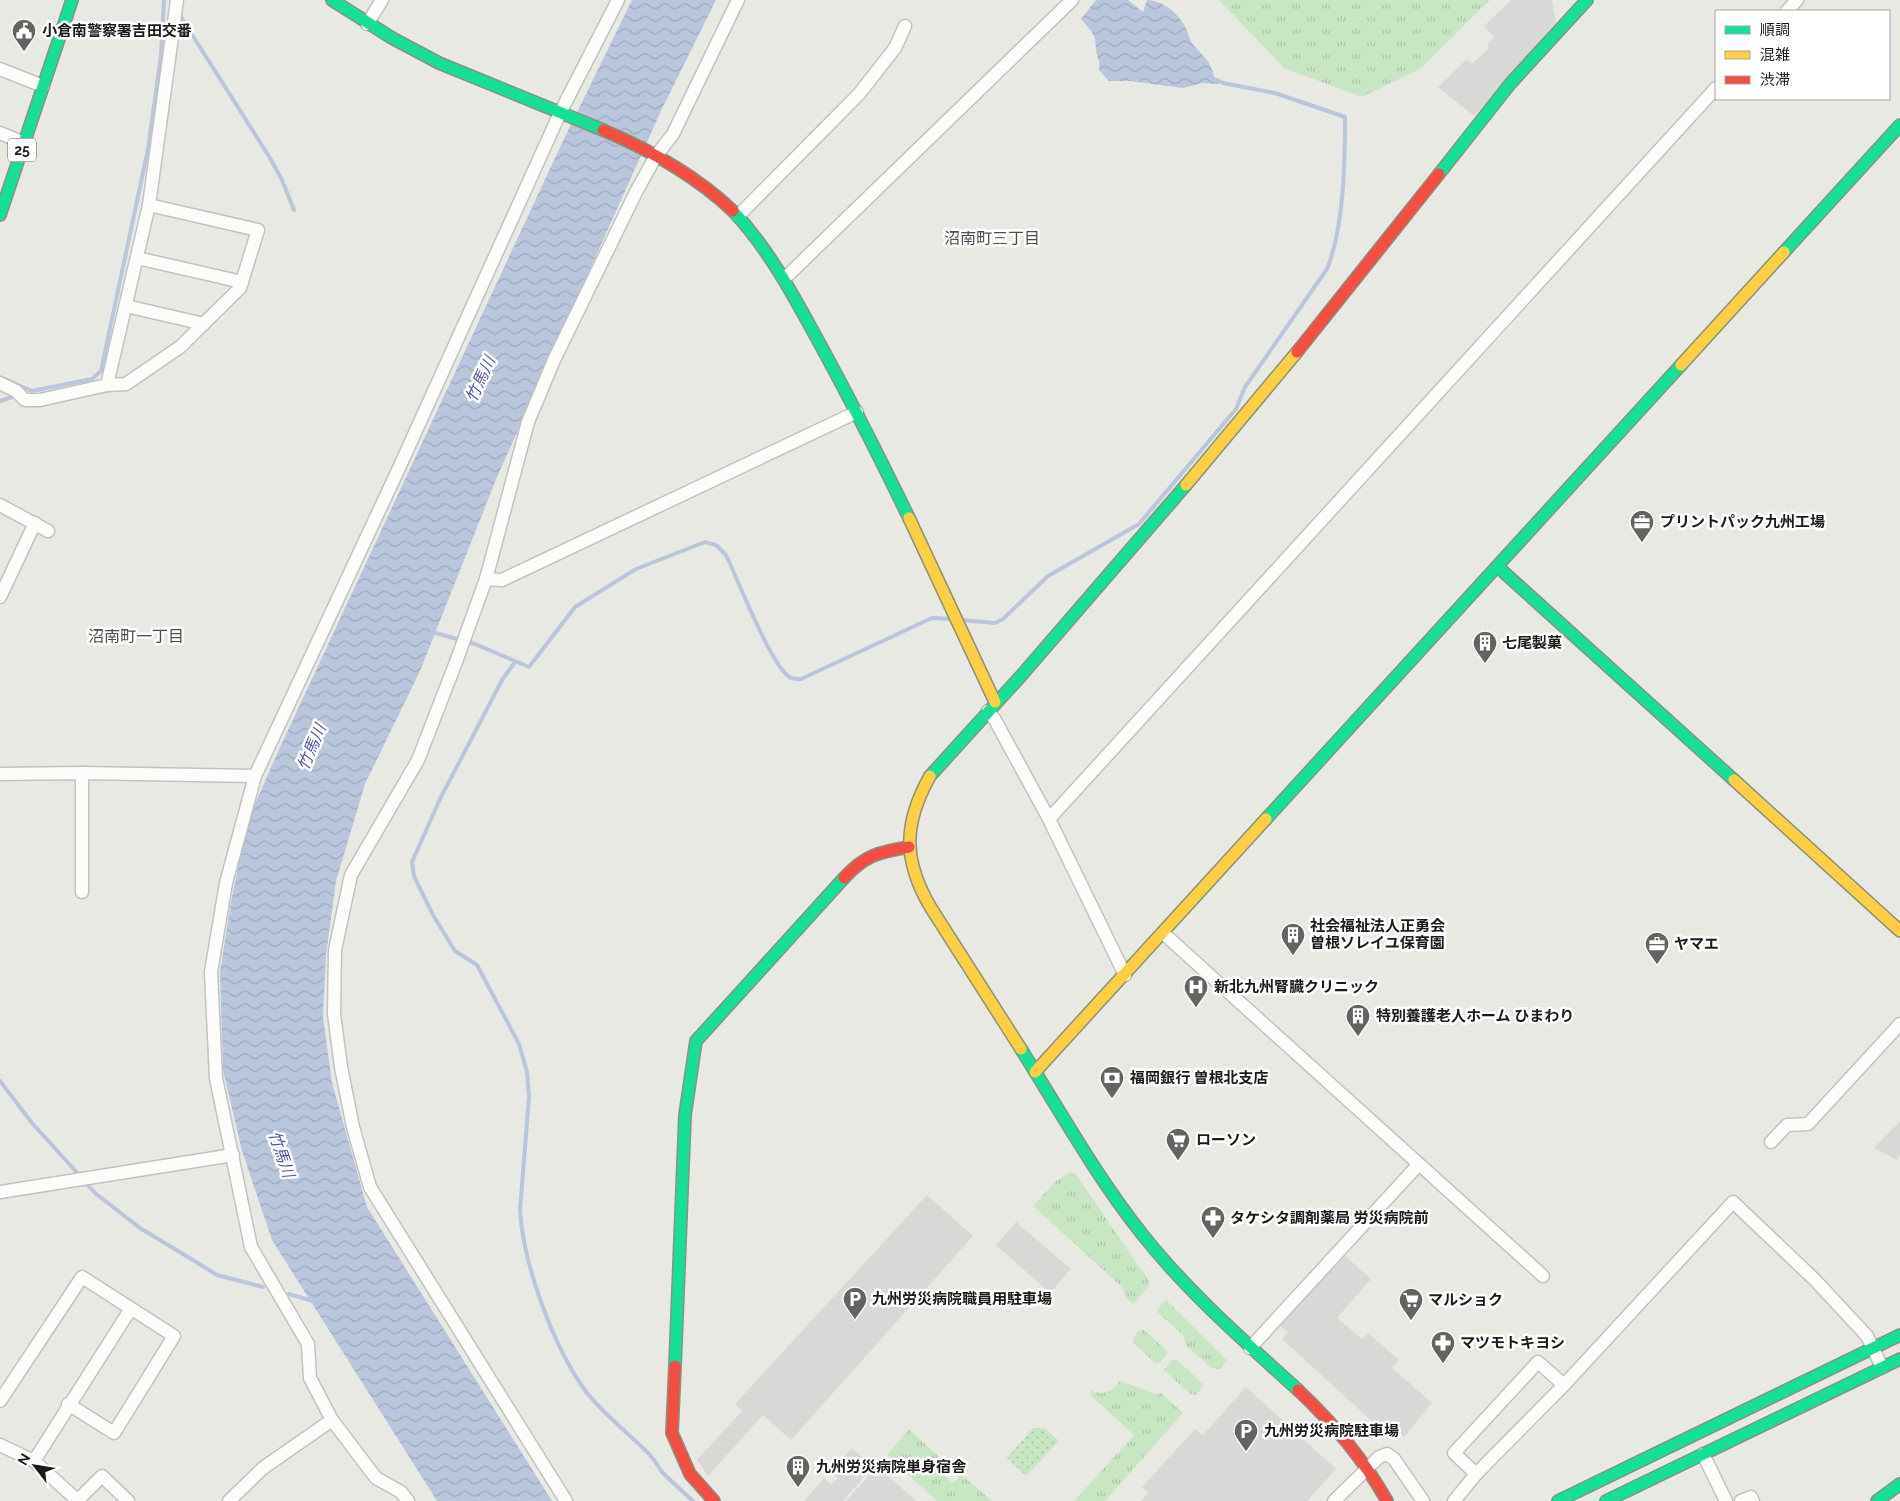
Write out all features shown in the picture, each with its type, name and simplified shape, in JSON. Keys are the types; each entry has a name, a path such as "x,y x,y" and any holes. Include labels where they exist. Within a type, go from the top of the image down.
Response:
{"street":[{"name":"25","path":"0,215 72,0"},
{"path":"107,385 149,205 177,0"},
{"path":"332,0 398,43 456,71 564,114 652,154 694,178 745,223 784,280 857,412 960,628 995,720 1049,819 1125,975"},
{"path":"367,24 382,0"},
{"path":"408,1501 401,1492 376,1478 332,1420 310,1378 308,1344 250,1247 216,1078 211,972 226,883 255,776 618,0"},
{"path":"566,1501 370,1187 353,1127 340,1058 334,1014 335,950 351,875 418,760 467,633 486,579 528,422 554,360 652,154 673,134 738,0"},
{"path":"784,280 1072,0"},
{"path":"1788,10 1797,0"},
{"path":"1387,1501 1369,1468 1330,1421 1199,1299 1161,1257 1083,1149 919,888 912,868 909,830 922,790 933,770 1020,677 1208,459 1313,332 1510,84 1583,1"},
{"path":"738,216 859,94 895,48 905,26"},
{"path":"0,69 43,86"},
{"path":"1049,819 1715,89"},
{"path":"1035,1072 1900,125"},
{"path":"0,134 24,143"},
{"path":"0,383 16,391 25,400 40,400 107,385 126,384 180,347 240,288 258,230 149,205"},
{"path":"137,258 242,282"},
{"path":"126,306 204,324"},
{"path":"486,579 502,580 857,412"},
{"path":"0,505 48,531"},
{"path":"0,597 35,523"},
{"path":"1498,567 1900,932"},
{"path":"0,774 82,773 255,776"},
{"path":"82,773 82,892"},
{"path":"714,1501 690,1474 672,1433 685,1115 696,1041 854,866 876,853 909,847"},
{"path":"1163,933 1542,1276"},
{"path":"1771,1142 1787,1125 1808,1124 1900,1024"},
{"path":"0,1192 232,1155"},
{"path":"1250,1348 1419,1164"},
{"path":"1454,1501 1476,1474 1564,1385 1733,1202 1815,1280 1867,1336 1882,1367"},
{"path":"0,1401 82,1277 130,1310 174,1336 114,1433 68,1404"},
{"path":"34,1461 68,1404 130,1310"},
{"path":"1558,1501 1900,1335"},
{"path":"1606,1501 1900,1358"},
{"path":"1476,1474 1454,1453 1538,1362 1564,1385"},
{"path":"229,1501 263,1468 332,1420"},
{"path":"0,1445 34,1461 77,1501 102,1476 128,1501"},
{"path":"1334,1501 1384,1454 1390,1455 1423,1501"},
{"path":"1703,1454 1726,1501"},
{"path":"1878,1501 1900,1484"},
{"path":"1741,1501 1751,1497 1753,1501"}],"green space":[{"path":"1219,0 1490,0 1420,69 1362,97 1284,68"},
{"path":"1070,1172 1075,1173 1149,1281 1149,1286 1133,1304 1126,1298 1122,1287 1033,1206 1056,1181"},
{"path":"1166,1300 1227,1360 1220,1369 1212,1368 1186,1346 1183,1335 1158,1313 1158,1308"},
{"path":"1139,1330 1144,1330 1166,1350 1167,1354 1160,1362 1155,1363 1133,1342 1133,1338"},
{"path":"1176,1359 1202,1383 1203,1385 1197,1395 1190,1394 1164,1370 1172,1360"},
{"path":"1120,1381 1158,1395 1160,1392 1183,1413 1105,1501 1074,1501 1134,1435 1091,1396 1091,1390 1099,1393 1107,1392"},
{"path":"1033,1428 1045,1428 1059,1441 1026,1476 1007,1458"},
{"path":"909,1429 939,1457 932,1465 953,1483 962,1475 992,1501 937,1501 887,1455"}],"shaded area":[{"path":"1511,0 1552,0 1556,22 1474,116 1438,87 1467,59 1472,64 1489,48 1487,45 1494,37 1484,26"},
{"path":"1900,1121 1900,1154 1897,1160 1874,1148"},
{"name":"九州労災病院職員用駐車場","path":"927,1195 973,1236 791,1440 763,1415 708,1476 697,1460 742,1411 735,1404"},
{"path":"1016,1222 1071,1269 1050,1293 996,1245"},
{"path":"1343,1254 1371,1279 1337,1318 1362,1339 1368,1333 1399,1360 1392,1368 1432,1403 1404,1437 1395,1429 1388,1436 1282,1339 1288,1332 1279,1325"},
{"name":"九州労災病院駐車場","path":"1246,1387 1336,1469 1307,1501 1141,1501 1148,1493 1142,1487 1195,1429 1203,1435"},
{"path":"852,1448 873,1467 843,1501 804,1501 824,1478 831,1484 838,1478 831,1472"},
{"path":"877,1466 916,1501 846,1501"}],"water":[{"name":"竹馬川","path":"632,0 716,0 660,113 497,477 420,671 365,784 336,881 326,955 323,1017 332,1083 367,1207 552,1501 437,1501 272,1240 242,1151 223,1070 220,972 231,902 247,823 276,756 562,143"},
{"path":"1096,0 1128,0 1143,12 1147,0 1165,5 1183,23 1192,43 1209,64 1219,84 1202,83 1183,88 1130,81 1109,81 1099,70 1095,40 1091,30 1081,19"}],"waterway":[{"path":"0,377 32,391 92,379 101,371 148,149 161,55 164,0"},
{"path":"179,14 270,158 282,180 294,210"},
{"path":"962,620 995,623 1003,619 1048,576 1139,524 1236,409 1245,387 1327,269 1333,252 1340,214 1344,174 1345,117 1275,93 1223,83 1210,77"},
{"path":"0,401 12,397"},
{"path":"432,632 475,644 529,667 575,607 636,569 705,542 716,545 726,555 763,637 780,667 787,675 795,679 801,679 932,618 950,619"},
{"path":"515,662 502,680 440,799 412,862 414,876 433,915 455,951 477,965 519,1044 527,1072 529,1097 520,1210 522,1231 533,1279 561,1350 572,1371 590,1397 653,1458 662,1472 693,1501"},
{"path":"0,1081 32,1123 81,1177"},
{"path":"85,1182 95,1193 140,1228 217,1275 263,1287"},
{"path":"289,1294 313,1301"}],"traffic: fast":[{"path":"0,215 72,0"},
{"path":"332,0 392,38 439,63 603,130"},
{"path":"1439,174 1510,84 1587,0"},
{"path":"1784,252 1900,125"},
{"path":"733,211 768,254 797,302 875,449 909,518"},
{"path":"1266,819 1681,365"},
{"path":"930,776 1020,677 1186,485"},
{"path":"1498,567 1734,780"},
{"path":"675,1366 685,1115 696,1041 844,878"},
{"path":"1021,1049 1109,1189 1142,1234 1197,1296 1298,1390"},
{"path":"1558,1501 1900,1335"},
{"path":"1606,1501 1900,1359"},
{"path":"1877,1501 1900,1484"}],"traffic: slow":[{"path":"1681,365 1784,252"},
{"path":"1186,485 1297,352"},
{"path":"909,518 995,702"},
{"path":"930,776 921,794 911,826 911,858 915,874 931,908 1021,1049"},
{"path":"1734,780 1900,931"},
{"path":"1035,1072 1266,819"}],"traffic: jam":[{"path":"603,130 671,164 703,186 733,211"},
{"path":"1297,352 1439,174"},
{"path":"844,878 866,859 881,853 909,847"},
{"path":"675,1366 672,1433 690,1474 714,1501"},
{"path":"1298,1390 1347,1442 1368,1470 1387,1501"}],"place":[{"name":"小倉南警察署吉田交番","path":"24,52"},
{"name":"プリントパック九州工場","path":"1642,543"},
{"name":"七尾製菓","path":"1485,664"},
{"name":"社会福祉法人正勇会 曽根ソレイユ保育園","path":"1293,956"},
{"name":"ヤマエ","path":"1657,965"},
{"name":"新北九州腎臓クリニック","path":"1196,1008"},
{"name":"特別養護老人ホーム ひまわり","path":"1358,1037"},
{"name":"福岡銀行 曽根北支店","path":"1112,1099"},
{"name":"ローソン","path":"1178,1161"},
{"name":"タケシタ調剤薬局 労災病院前","path":"1213,1239"},
{"name":"九州労災病院職員用駐車場","path":"855,1320"},
{"name":"マルショク","path":"1411,1321"},
{"name":"マツモトキヨシ","path":"1443,1364"},
{"name":"九州労災病院駐車場","path":"1246,1452"},
{"name":"九州労災病院単身宿舎","path":"798,1488"}],"district":[{"name":"沼南町三丁目","path":"992,238"},
{"name":"沼南町一丁目","path":"136,636"}]}
